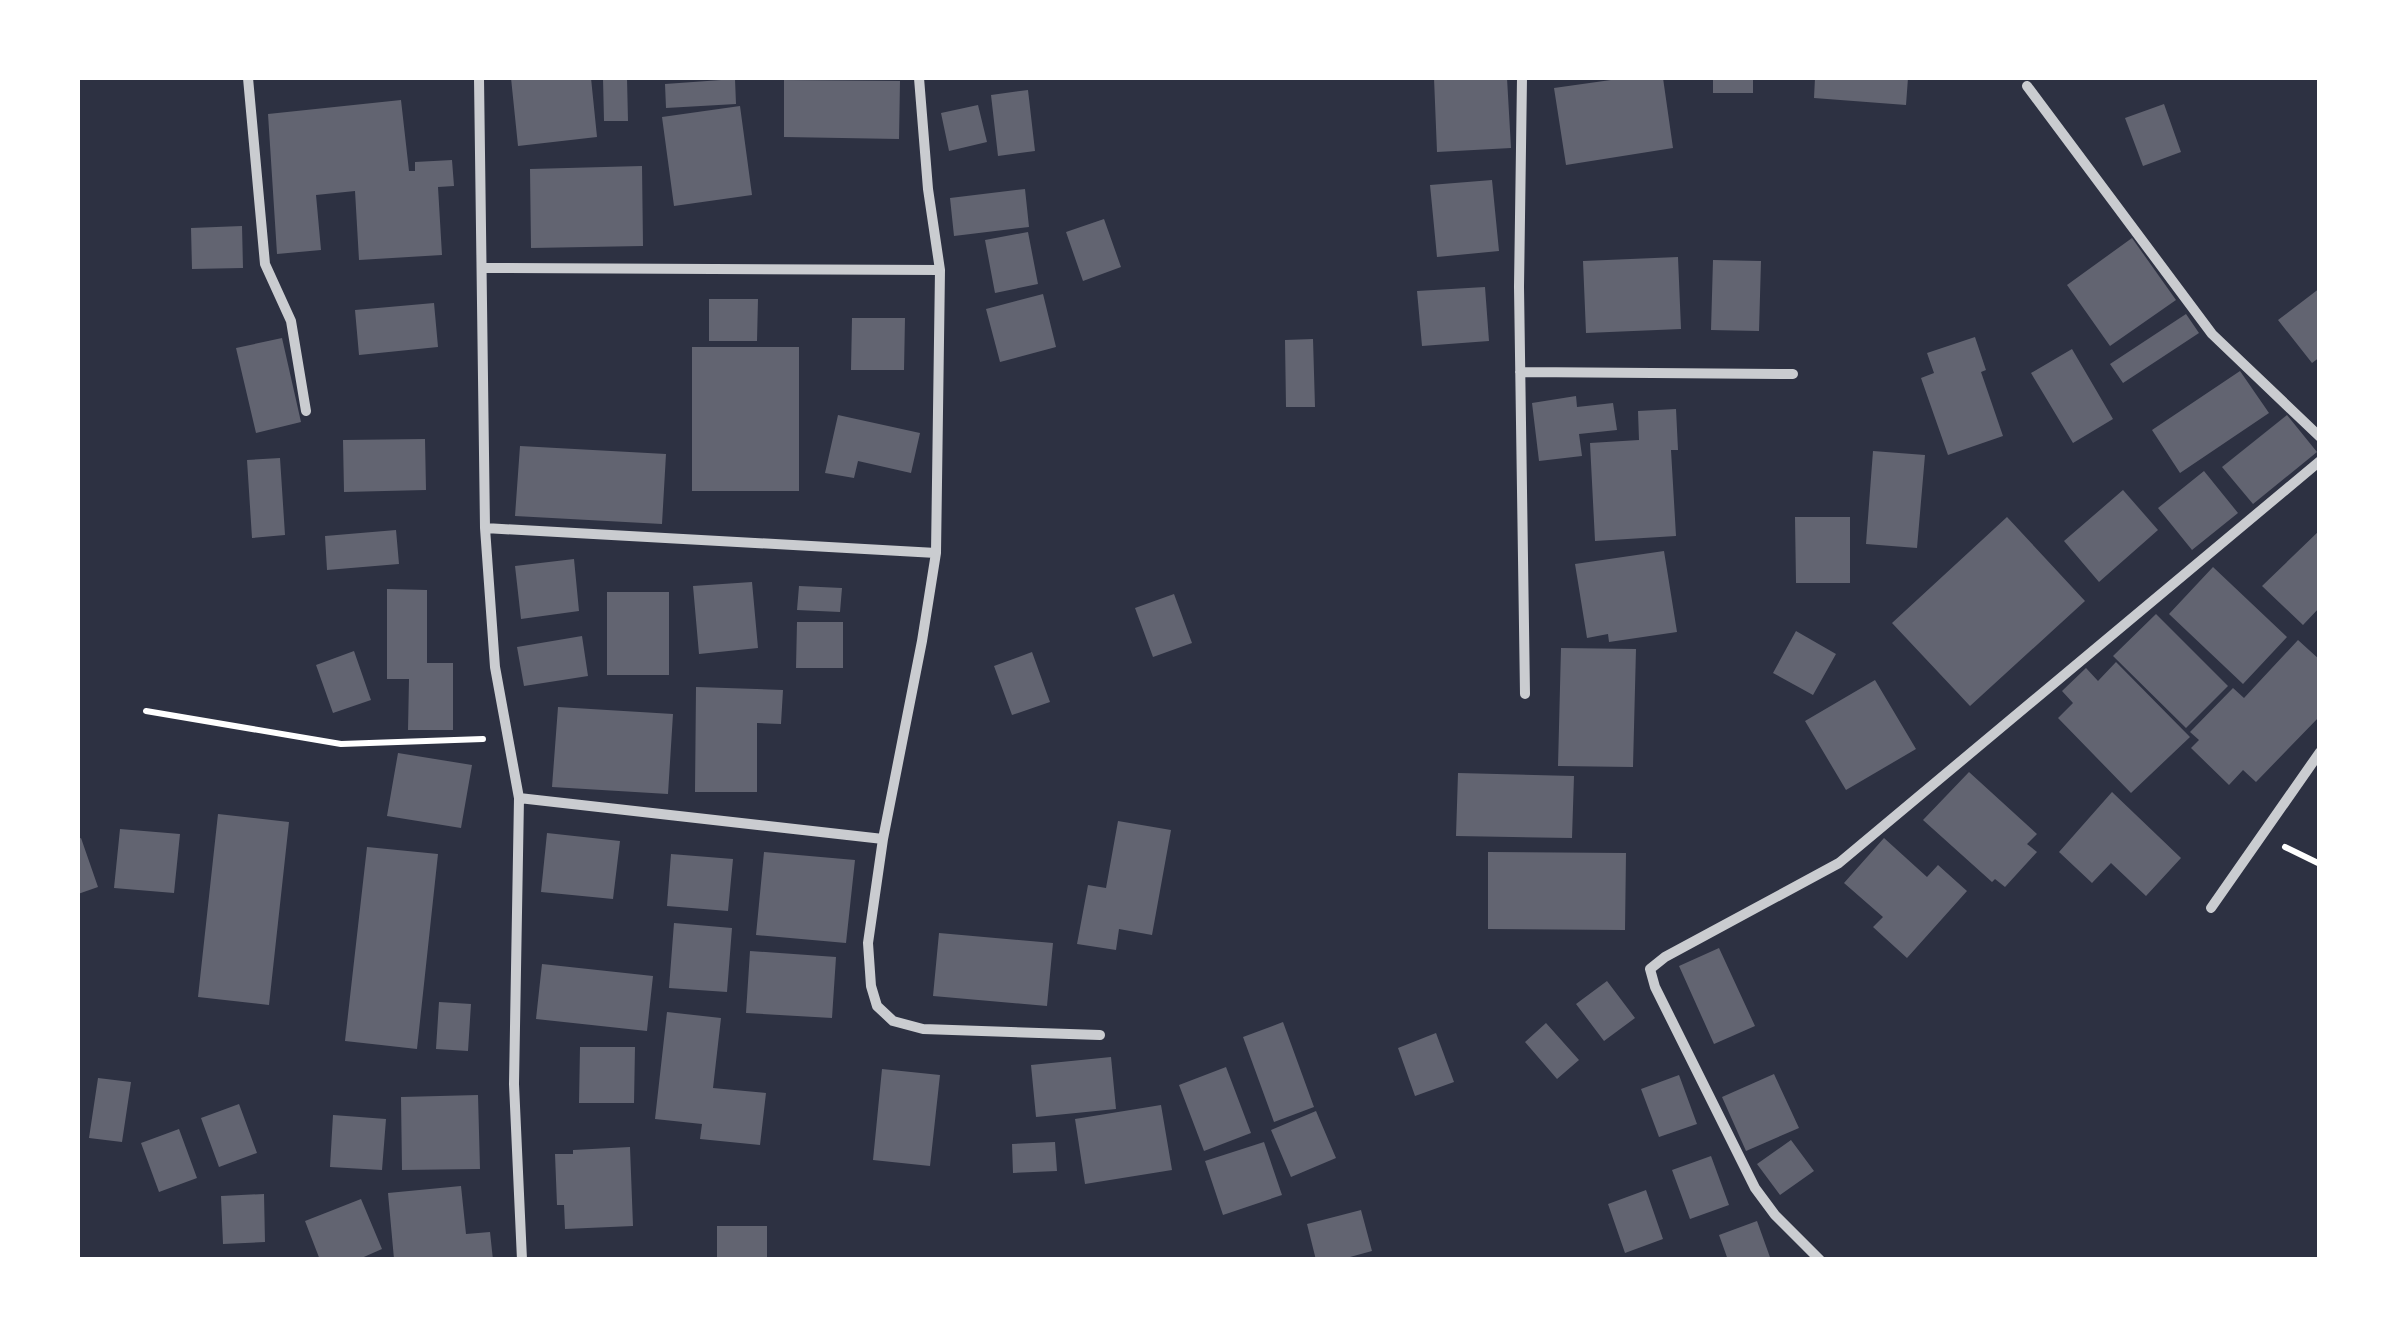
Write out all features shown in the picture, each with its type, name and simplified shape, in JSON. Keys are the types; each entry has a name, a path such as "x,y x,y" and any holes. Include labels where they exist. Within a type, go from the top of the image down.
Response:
{"street":[{"path":"248,78 265,264 291,321 306,411"},
{"path":"479,78 486,528 495,667 518,798 514,1084 522,1260"},
{"path":"919,78 928,189 940,270 936,553 883,839 868,943 871,986 877,1006 893,1020 923,1029 1100,1035"},
{"path":"1522,78 1520,372 1525,694"},
{"path":"2027,86 2212,334 2320,437"},
{"path":"484,268 940,270"},
{"path":"1520,372 1794,374"},
{"path":"1820,1260 1775,1215 1756,1188 1654,987 1650,969 1665,957 1839,862 2320,461"},
{"path":"486,528 936,553"},
{"path":"2211,908 2320,752"},
{"path":"518,798 883,839"}],"path":[{"path":"146,710 341,744 509,738"},
{"path":"2263,832 2320,864"}],"building":[{"path":"511,78 591,78 597,137 518,146"},
{"path":"603,78 627,78 628,121 604,121"},
{"path":"1434,78 1507,78 1511,148 1437,152"},
{"path":"1625,78 1663,78 1673,148 1566,165 1554,88"},
{"path":"1713,78 1753,78 1753,93 1713,93"},
{"path":"1815,78 1908,78 1906,105 1814,98"},
{"path":"735,79 736,104 666,108 665,84"},
{"path":"784,80 900,81 899,139 784,137"},
{"path":"1028,90 1035,151 998,156 991,95"},
{"path":"401,100 409,171 415,171 415,162 452,160 454,186 438,187 442,255 359,260 355,191 316,195 321,250 277,254 268,114"},
{"path":"2164,104 2181,152 2143,166 2125,118"},
{"path":"978,105 987,142 949,151 941,113"},
{"path":"740,106 752,195 674,206 662,117"},
{"path":"642,166 643,246 531,248 530,169"},
{"path":"1492,180 1499,251 1437,257 1430,185"},
{"path":"1025,189 1029,227 954,236 950,198"},
{"path":"1104,219 1121,267 1083,281 1066,232"},
{"path":"242,226 243,268 192,269 191,228"},
{"path":"1028,232 1038,284 995,293 985,240"},
{"path":"2132,238 2176,300 2110,346 2067,285"},
{"path":"1678,257 1681,329 1586,333 1583,261"},
{"path":"1713,260 1761,261 1759,331 1711,330"},
{"path":"1485,287 1489,341 1422,346 1417,291"},
{"path":"2320,288 2320,357 2312,363 2278,320"},
{"path":"1043,294 1056,347 1000,362 986,309"},
{"path":"709,299 758,299 757,341 709,341"},
{"path":"434,303 438,347 359,355 355,310"},
{"path":"2186,314 2199,333 2123,383 2110,364"},
{"path":"852,318 905,318 904,370 851,370"},
{"path":"1975,337 1986,370 1981,372 2003,436 1948,455 1921,378 1934,373 1927,353"},
{"path":"282,338 301,422 256,433 236,348"},
{"path":"1313,339 1315,407 1286,407 1285,340"},
{"path":"692,347 799,347 799,491 692,491"},
{"path":"2072,349 2113,419 2073,443 2031,373"},
{"path":"2240,371 2269,413 2180,473 2152,430"},
{"path":"1576,396 1577,407 1613,403 1617,430 1579,434 1582,456 1539,461 1532,403"},
{"path":"1676,409 1678,450 1671,450 1676,536 1595,541 1590,443 1639,440 1638,411"},
{"path":"838,415 920,433 911,473 858,461 854,478 825,473"},
{"path":"2287,415 2317,452 2253,504 2222,467"},
{"path":"425,439 426,490 344,492 343,440"},
{"path":"520,446 666,454 662,524 515,516"},
{"path":"1873,451 1925,455 1917,548 1866,544"},
{"path":"280,458 285,535 252,538 247,460"},
{"path":"2204,471 2238,513 2192,550 2158,508"},
{"path":"2123,490 2158,530 2099,582 2064,541"},
{"path":"1795,517 1850,517 1850,583 1796,583"},
{"path":"2007,517 2085,601 1970,706 1892,623"},
{"path":"396,530 399,564 327,570 325,536"},
{"path":"2320,530 2320,607 2303,625 2262,586"},
{"path":"1664,551 1677,632 1609,642 1608,634 1587,638 1575,564"},
{"path":"574,559 579,611 521,619 515,566"},
{"path":"2213,567 2287,637 2243,684 2169,614"},
{"path":"752,582 758,648 699,654 693,586"},
{"path":"799,586 842,588 840,612 797,610"},
{"path":"387,589 427,590 427,663 453,663 453,730 408,730 409,679 387,679"},
{"path":"607,592 669,592 669,675 607,675"},
{"path":"1174,594 1192,643 1153,657 1135,608"},
{"path":"2156,614 2228,686 2186,728 2113,656"},
{"path":"797,622 843,622 843,668 796,668"},
{"path":"1796,631 1836,654 1813,695 1773,673"},
{"path":"582,636 588,676 524,686 517,647"},
{"path":"2298,640 2320,660 2320,716 2256,782 2243,770 2229,785 2191,748 2199,740 2190,732 2233,688 2244,698"},
{"path":"1561,648 1636,649 1633,767 1558,766"},
{"path":"354,651 371,700 333,713 316,665"},
{"path":"1032,652 1050,702 1012,715 994,666"},
{"path":"2116,662 2190,737 2131,793 2058,718 2073,703 2062,691 2086,668 2098,681"},
{"path":"1875,680 1916,749 1846,790 1805,721"},
{"path":"696,687 783,690 781,724 757,723 757,792 695,792"},
{"path":"558,707 673,714 668,794 552,787"},
{"path":"398,753 472,765 461,828 387,816"},
{"path":"1969,772 2037,834 2027,844 2037,852 2005,887 1995,879 1992,882 1923,820"},
{"path":"1458,773 1574,776 1572,838 1456,836"},
{"path":"2112,792 2181,858 2146,896 2111,863 2092,883 2059,852"},
{"path":"218,814 289,822 269,1005 198,997"},
{"path":"1118,821 1171,830 1152,935 1119,929 1116,950 1077,944 1088,885 1106,888"},
{"path":"120,829 180,834 174,893 114,888"},
{"path":"547,833 620,841 613,899 541,892"},
{"path":"81,838 98,887 78,894 78,839"},
{"path":"1884,838 1927,877 1938,865 1967,891 1907,958 1873,927 1883,917 1844,883"},
{"path":"367,847 438,854 417,1049 345,1041"},
{"path":"764,852 855,860 846,943 756,935"},
{"path":"1488,852 1626,853 1625,930 1488,929"},
{"path":"671,854 733,859 728,911 667,906"},
{"path":"674,923 732,928 727,992 669,988"},
{"path":"939,933 1053,943 1047,1006 933,996"},
{"path":"1719,948 1755,1026 1714,1044 1679,966"},
{"path":"750,951 836,957 832,1018 746,1013"},
{"path":"542,964 653,976 647,1031 536,1019"},
{"path":"1607,981 1635,1018 1604,1041 1576,1004"},
{"path":"439,1002 471,1004 468,1051 436,1049"},
{"path":"667,1012 721,1018 713,1088 766,1093 760,1145 700,1139 702,1124 655,1119"},
{"path":"1283,1022 1314,1107 1274,1122 1243,1037"},
{"path":"1546,1023 1579,1060 1557,1079 1525,1042"},
{"path":"1436,1033 1454,1082 1415,1096 1398,1048"},
{"path":"580,1047 635,1047 634,1103 579,1103"},
{"path":"1111,1057 1116,1109 1036,1117 1031,1065"},
{"path":"1226,1067 1251,1133 1204,1151 1179,1085"},
{"path":"882,1069 940,1075 930,1166 873,1160"},
{"path":"1774,1074 1799,1128 1746,1151 1722,1097"},
{"path":"1679,1075 1697,1124 1659,1137 1641,1089"},
{"path":"98,1078 131,1082 122,1142 89,1138"},
{"path":"478,1095 480,1169 402,1170 401,1097"},
{"path":"239,1104 257,1153 219,1167 201,1118"},
{"path":"1161,1105 1172,1170 1085,1184 1075,1119"},
{"path":"1316,1111 1336,1158 1291,1177 1271,1130"},
{"path":"333,1115 386,1119 382,1170 330,1167"},
{"path":"179,1129 197,1178 159,1192 141,1143"},
{"path":"1791,1140 1814,1171 1780,1195 1757,1164"},
{"path":"1055,1142 1057,1171 1013,1173 1012,1144"},
{"path":"1264,1142 1282,1195 1223,1215 1205,1161"},
{"path":"630,1147 633,1226 565,1229 564,1205 557,1205 555,1154"},
{"path":"1711,1156 1729,1205 1690,1219 1672,1170"},
{"path":"461,1186 466,1234 490,1232 493,1260 394,1259 388,1193"},
{"path":"1646,1190 1663,1239 1625,1253 1608,1204"},
{"path":"264,1194 265,1242 223,1244 221,1196"},
{"path":"361,1199 382,1249 357,1260 320,1260 305,1221"},
{"path":"1361,1210 1372,1251 1339,1260 1316,1260 1307,1224"},
{"path":"1757,1221 1771,1260 1728,1260 1719,1235"},
{"path":"717,1226 767,1226 767,1257 717,1258"}]}
